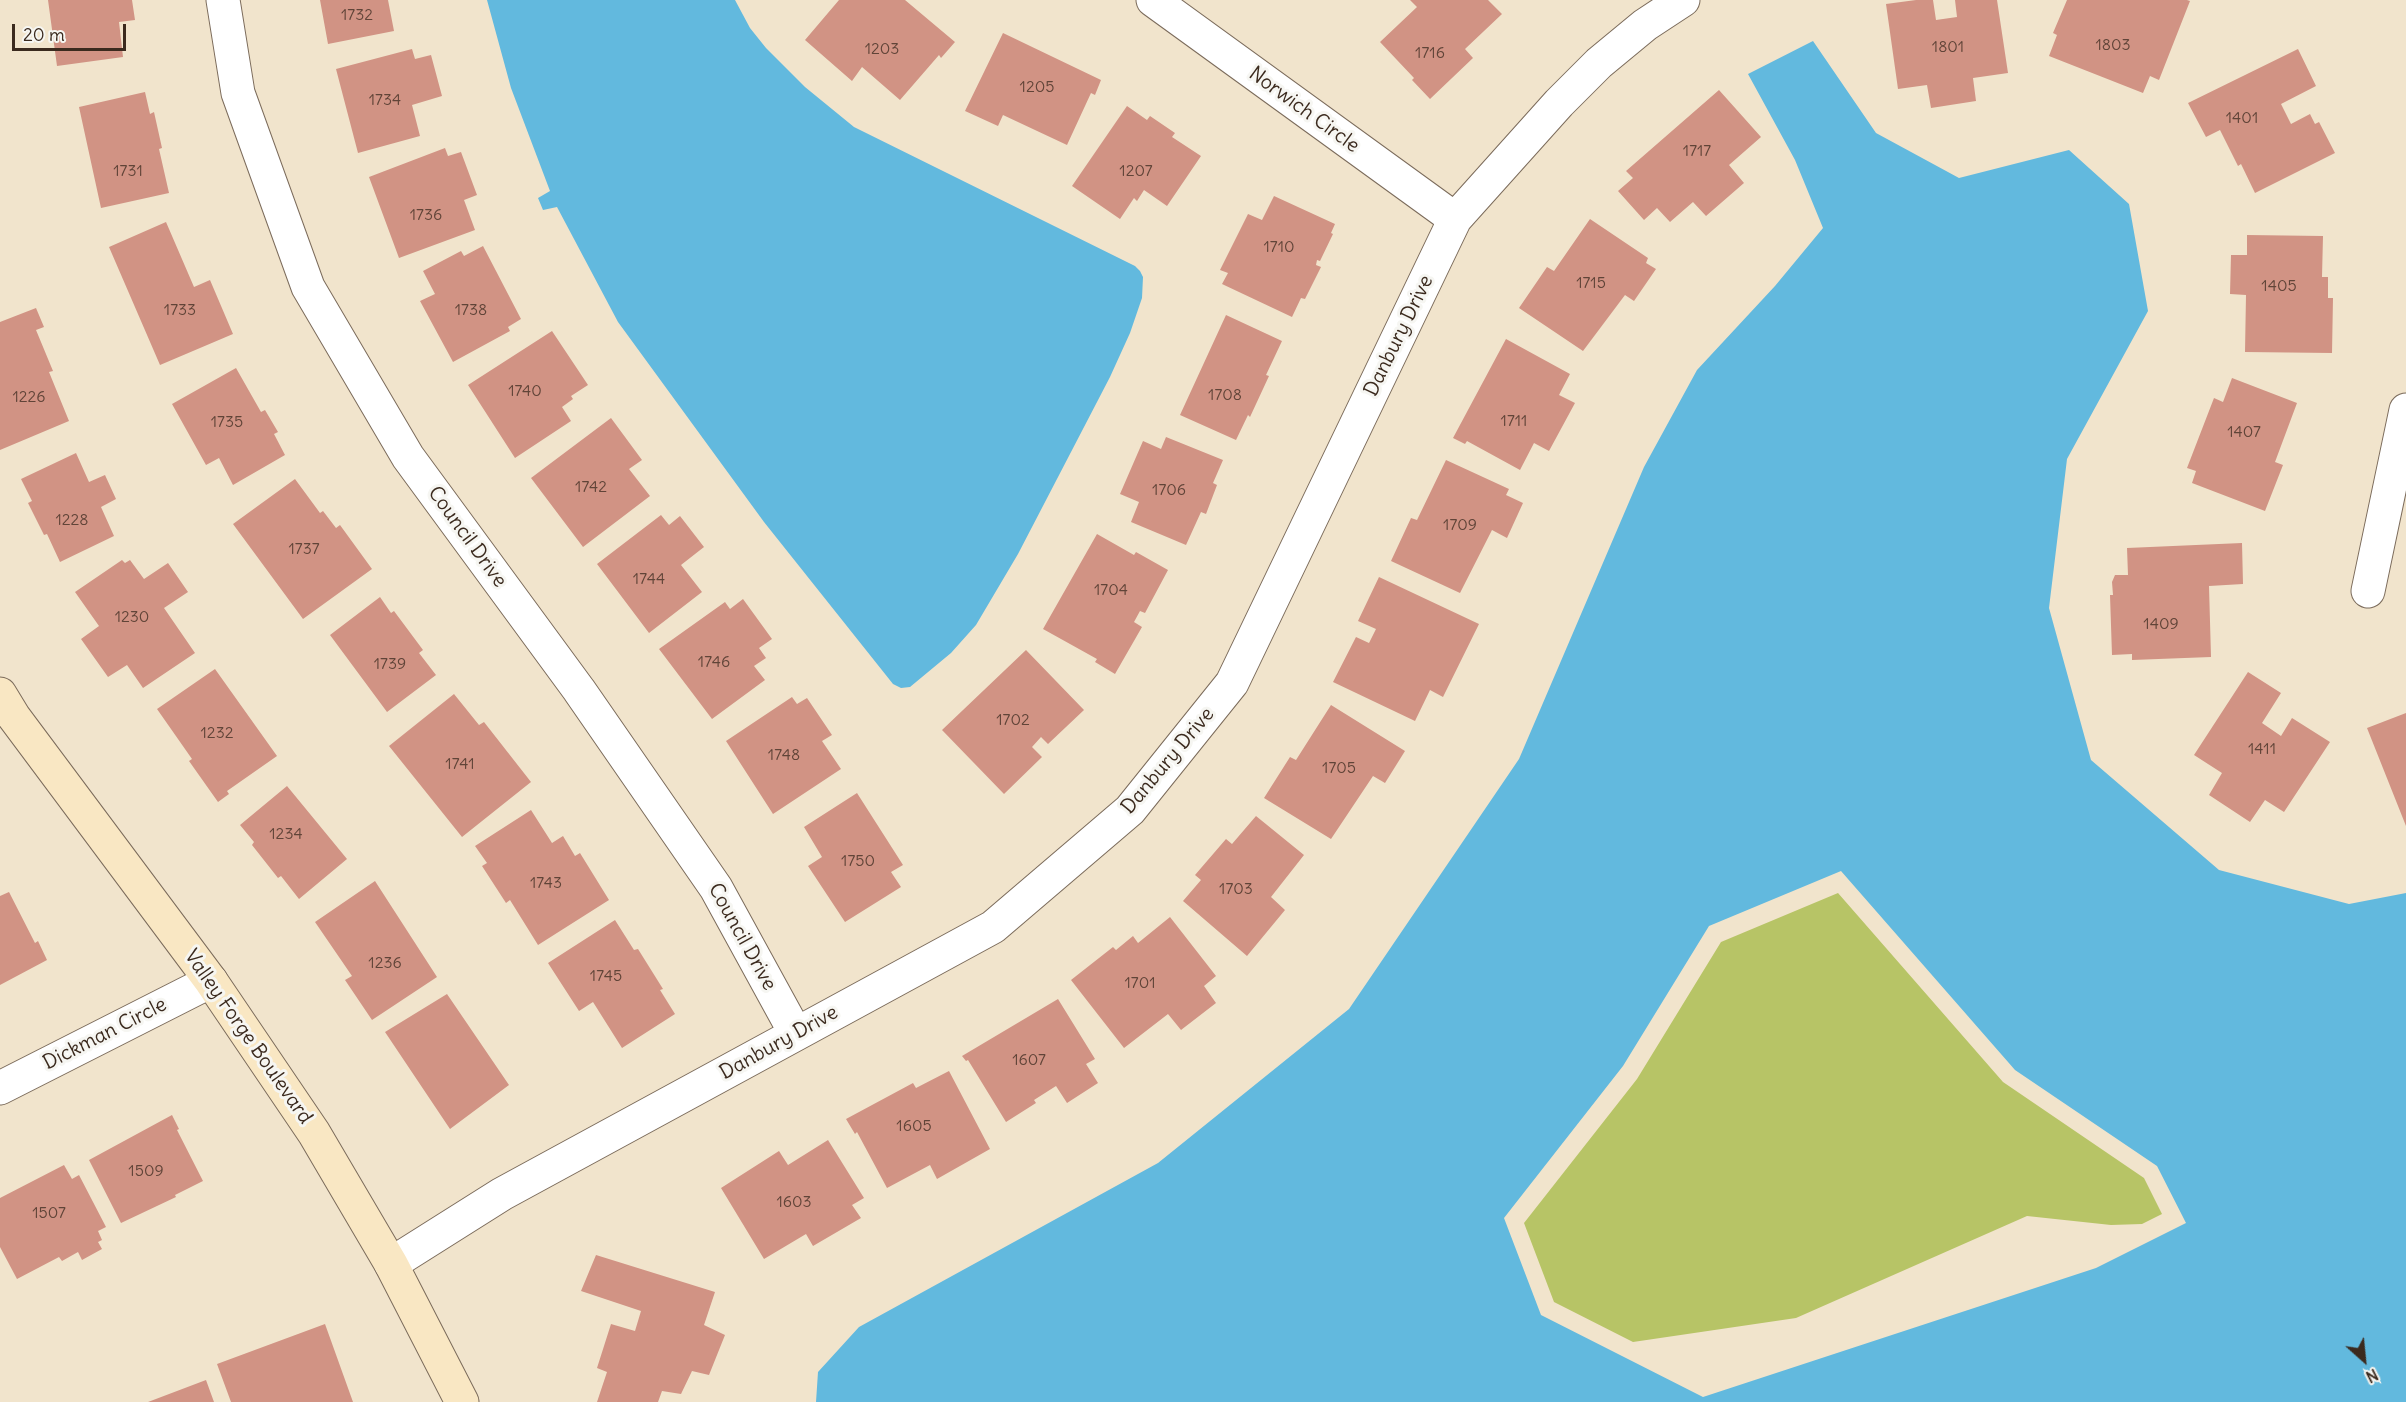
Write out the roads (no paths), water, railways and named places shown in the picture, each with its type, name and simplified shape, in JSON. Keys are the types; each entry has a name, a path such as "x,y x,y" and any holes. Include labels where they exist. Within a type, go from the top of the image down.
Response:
{"street":[{"name":"Council Drive","path":"223,0 238,93 308,287 408,457 572,680 716,888 796,1034"},
{"name":"Norwich Circle","path":"1153,0 1455,219"},
{"name":"Danbury Drive","path":"391,1264 502,1194 993,927 1130,810 1232,683 1455,219 1559,103 1599,63 1645,25 1683,0"},
{"path":"2368,591 2406,410"},
{"name":"Valley Forge Boulevard","path":"0,694 14,717 211,981 314,1133 391,1264 462,1402"},
{"name":"Dickman Circle","path":"0,1088 211,981"}],"water":[{"path":"487,0 735,0 750,28 766,48 805,87 854,127 1135,266 1140,271 1143,277 1142,298 1130,333 1110,377 1018,554 976,625 951,653 910,687 901,688 893,684 764,522 618,322 557,207 543,210 538,198 550,191 511,88"},
{"path":"1813,41 1876,133 1959,178 2069,150 2129,204 2148,311 2067,459 2049,608 2091,760 2219,870 2349,904 2406,893 2406,1402 816,1402 818,1372 859,1327 1158,1163 1349,1009 1519,759 1644,467 1697,370 1775,286 1823,228 1795,160 1748,74","holes":["1841,871 2015,1070 2157,1166 2186,1223 2096,1268 1703,1397 1541,1315 1504,1218 1623,1066 1709,926"]}]}
